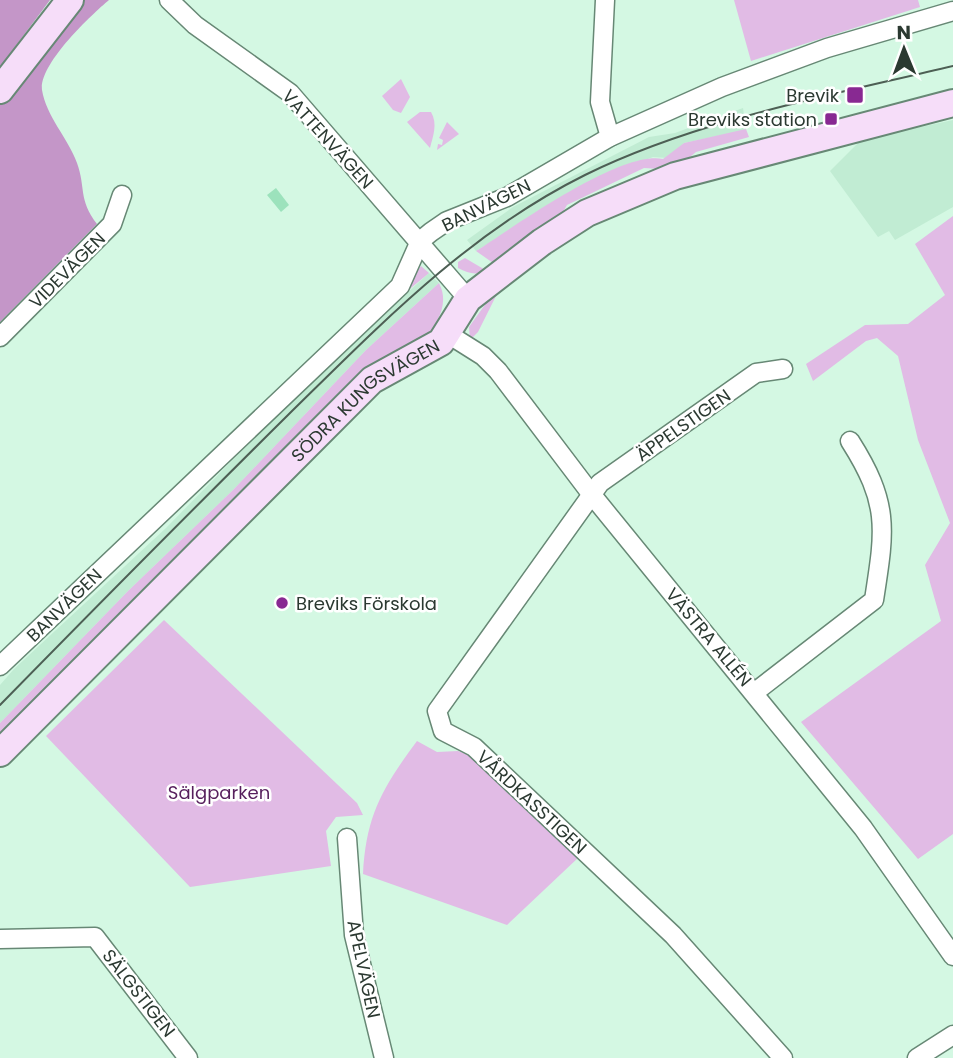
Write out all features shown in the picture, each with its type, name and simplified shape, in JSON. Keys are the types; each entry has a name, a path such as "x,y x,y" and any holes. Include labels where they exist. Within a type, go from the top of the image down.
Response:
{"street":[{"path":"0,90 70,0"},
{"name":"VATTENVÄGEN","path":"169,0 195,25 290,93 468,299"},
{"path":"605,0 600,102 610,137"},
{"name":"BANVÄGEN","path":"0,666 400,285 420,241 447,221 507,197 610,137 722,87 827,48 953,10"},
{"name":"SÖDRA KUNGSVÄGEN","path":"0,753 372,380 434,348 448,334 468,299 542,242 587,214 633,192 705,168 810,143 953,103"},
{"name":"VIDEVÄGEN","path":"0,337 112,224 122,195"},
{"name":"VÄSTRA ALLÉN","path":"448,334 483,356 498,372 592,495 863,828 953,956"},
{"name":"ÄPPELSTIGEN","path":"592,495 600,483 756,373 783,369"},
{"path":"755,692 874,600 884,535 878,498 867,468 850,441"},
{"name":"VÅRDKASSTIGEN","path":"592,495 438,711 443,731 474,747 673,935 783,1058"},
{"name":"APELVÄGEN","path":"347,838 354,935 384,1058"},
{"name":"SÄLGSTIGEN","path":"0,939 95,937 188,1058"},
{"path":"917,1058 953,1035"}],"shaded area":[{"path":"0,0 50,0 0,67"},
{"path":"82,0 109,0 79,28 57,54 43,79 42,90 48,109 77,163 87,207 97,224 0,322 0,103"},
{"path":"743,108 746,130 684,143 668,158 653,157 595,179 476,251 467,240 513,207 649,137 675,133"},
{"path":"953,120 953,207 895,240 889,231 878,237 830,171 861,140"},
{"path":"276,188 289,205 281,212 267,195"},
{"path":"429,273 439,283 366,350 233,490 128,591 0,723 0,685 14,669 166,528 310,381"}],"green space":[{"path":"734,0 918,0 920,7 751,61"},
{"path":"401,79 410,97 401,113 393,110 382,96"},
{"path":"420,112 431,112 433,116 434,130 430,148 407,122"},
{"path":"447,122 459,134 437,150 438,144 442,145 443,140 439,138"},
{"path":"746,129 749,137 696,152 685,161 660,169 644,168 567,205 559,219 496,265 476,251 568,193 621,166 644,159 663,159 684,143"},
{"path":"953,216 953,834 918,859 801,722 941,621 925,565 950,523 918,440 898,356 877,338 866,341 813,381 806,364 865,325 908,324 945,295 915,244"},
{"path":"465,258 487,271 472,273 458,268 458,262"},
{"path":"421,266 429,273 405,293 403,290"},
{"path":"439,283 443,306 424,340 0,736 0,723 128,591 233,490 366,350"},
{"path":"497,288 498,292 478,332 470,340 469,327"},
{"name":"Sälgparken","path":"164,620 357,803 363,815 336,817 326,831 331,866 190,887 46,736"},
{"path":"417,741 437,752 458,751 476,758 579,857 507,925 363,874 368,835 378,803"}],"tram line":[{"path":"0,705 215,487 357,348 427,283 502,224 585,175 673,139 766,111 953,66"}],"place":[{"name":"Brevik","path":"855,95"},
{"name":"Breviks station","path":"831,119"},
{"name":"Breviks Förskola","path":"282,603"}]}
